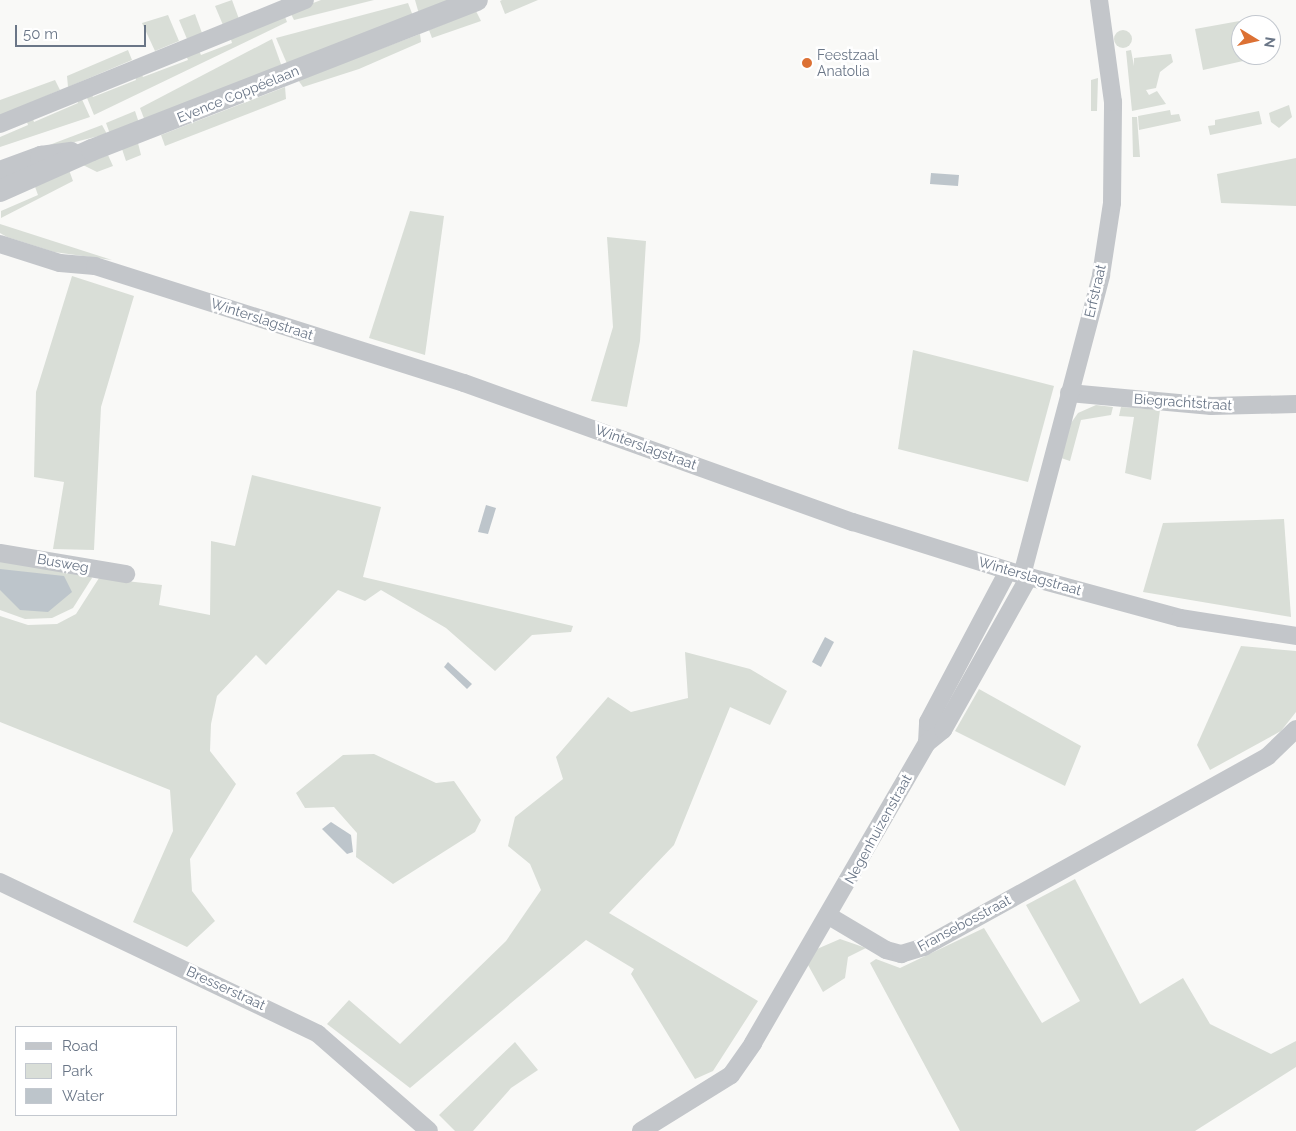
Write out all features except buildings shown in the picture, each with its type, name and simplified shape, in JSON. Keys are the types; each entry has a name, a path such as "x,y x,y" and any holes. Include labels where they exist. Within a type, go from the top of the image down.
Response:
{"street":[{"path":"0,124 305,0"},
{"name":"Evence Coppéelaan","path":"0,191 92,150 477,0"},
{"name":"Erfstraat","path":"1020,574 1101,274 1112,203 1113,102 1099,0"},
{"path":"0,172 41,157 92,150"},
{"name":"Winterslagstraat","path":"0,244 60,263 95,266 464,383 853,522 1020,574 1180,618 1296,636"},
{"name":"Biegrachtstraat","path":"1069,393 1211,406 1296,404"},
{"name":"Busweg","path":"0,553 126,574"},
{"name":"Negenhuizenstraat","path":"829,916 927,743 928,722 1020,574"},
{"name":"Fransebosstraat","path":"829,916 886,950 902,954 924,947 1268,756 1296,729"},
{"name":"Bresserstraat","path":"0,882 318,1034 429,1131"},
{"path":"648,1129 730,1075 829,916"}],"green space":[{"path":"232,0 239,19 223,25 215,6"},
{"path":"321,0 374,0 294,20 290,12"},
{"path":"415,0 454,0 419,14"},
{"path":"502,0 538,0 505,14 500,1"},
{"path":"408,3 413,16 288,66 276,38"},
{"path":"476,11 481,21 432,38 429,30"},
{"path":"195,14 202,33 187,39 179,20"},
{"path":"284,14 287,22 94,115 85,93 90,91 93,97 136,80 134,73 140,71 143,77 188,60 185,53 198,48 201,55 232,43 230,36"},
{"path":"168,15 179,41 155,51 142,23"},
{"path":"1231,23 1231,64 1203,70 1195,29"},
{"path":"1119,30 1127,30 1132,35 1130,46 1119,48 1114,43 1114,35"},
{"path":"420,34 421,42 359,69 303,87 298,80"},
{"path":"272,39 282,67 145,121 140,108"},
{"path":"128,50 132,60 68,87 67,76"},
{"path":"1131,50 1134,66 1134,58 1171,54 1173,62 1160,72 1156,88 1146,90 1149,95 1157,91 1166,104 1132,111 1126,51"},
{"path":"1098,78 1097,111 1091,111 1091,80"},
{"path":"55,80 60,90 0,116 0,100"},
{"path":"285,87 286,99 165,146 161,135"},
{"path":"80,95 90,117 0,147 0,137 28,125 26,119 32,116 34,122 78,103 76,96"},
{"path":"1289,105 1292,117 1279,128 1271,122 1269,113"},
{"path":"1170,110 1171,115 1179,114 1181,121 1139,130 1138,116"},
{"path":"135,111 139,123 110,134 106,123"},
{"path":"1259,111 1262,124 1210,135 1208,126 1215,125 1215,120"},
{"path":"1132,117 1137,117 1140,157 1133,157"},
{"path":"102,125 107,134 23,155"},
{"path":"138,143 141,155 126,161 122,149"},
{"path":"108,155 113,166 97,172 83,165"},
{"path":"1296,158 1296,206 1221,203 1217,174"},
{"path":"69,170 73,181 1,218 1,211 38,195 34,184"},
{"path":"410,211 444,216 425,355 369,338"},
{"path":"0,224 112,260 54,252 7,237 0,233"},
{"path":"607,237 646,241 640,341 627,407 591,401 613,327"},
{"path":"72,276 134,296 101,407 94,550 53,549 64,482 34,477 36,392"},
{"path":"913,350 1054,386 1028,482 898,449"},
{"path":"1096,405 1113,407 1111,415 1081,420 1070,461 1061,458 1071,423 1078,413"},
{"path":"1121,407 1160,410 1151,480 1125,473 1134,417 1119,416"},
{"path":"252,475 381,507 363,577 573,626 571,632 532,635 495,671 446,628 381,590 365,601 338,590 266,665 256,655 217,696 211,724 210,751 236,784 190,859 192,891 215,921 187,947 133,922 173,831 170,790 0,722 0,616 28,625 57,624 76,614 99,578 162,585 159,605 210,615 211,541 235,546"},
{"path":"1284,519 1291,617 1143,592 1163,523"},
{"path":"0,560 90,575 92,578 73,608 52,618 25,619 0,610"},
{"path":"1241,646 1296,651 1296,712 1281,731 1210,770 1197,745"},
{"path":"685,652 750,669 787,691 770,725 730,707 674,845 609,913 758,1001 713,1071 695,1079 631,974 634,969 586,940 410,1088 327,1024 349,1000 400,1044 506,941 541,890 530,864 508,846 515,817 563,779 556,757 608,697 631,712 688,698"},
{"path":"979,689 1081,746 1065,786 955,731"},
{"path":"374,754 436,783 454,781 481,820 475,832 393,884 356,857 357,833 334,807 305,808 296,793 343,755"},
{"path":"1075,879 1140,1004 1183,978 1210,1024 1271,1054 1296,1041 1296,1067 1195,1131 960,1131 870,963 876,959 900,968 984,928 1042,1023 1080,1001 1026,905"},
{"path":"840,939 866,948 848,957 845,978 823,992 808,965 817,949"},
{"path":"515,1042 538,1070 511,1088 473,1131 455,1131 439,1115"}],"water":[{"path":"931,173 959,175 958,186 930,184"},
{"path":"486,505 496,508 488,534 478,532"},
{"path":"0,569 64,576 72,592 48,612 20,610 0,590"},
{"path":"825,637 834,642 821,667 812,662"},
{"path":"448,662 472,684 467,689 444,667"},
{"path":"331,822 351,835 353,852 347,854 322,829"}],"place":[{"name":"Feestzaal Anatolia","path":"807,63"}]}
